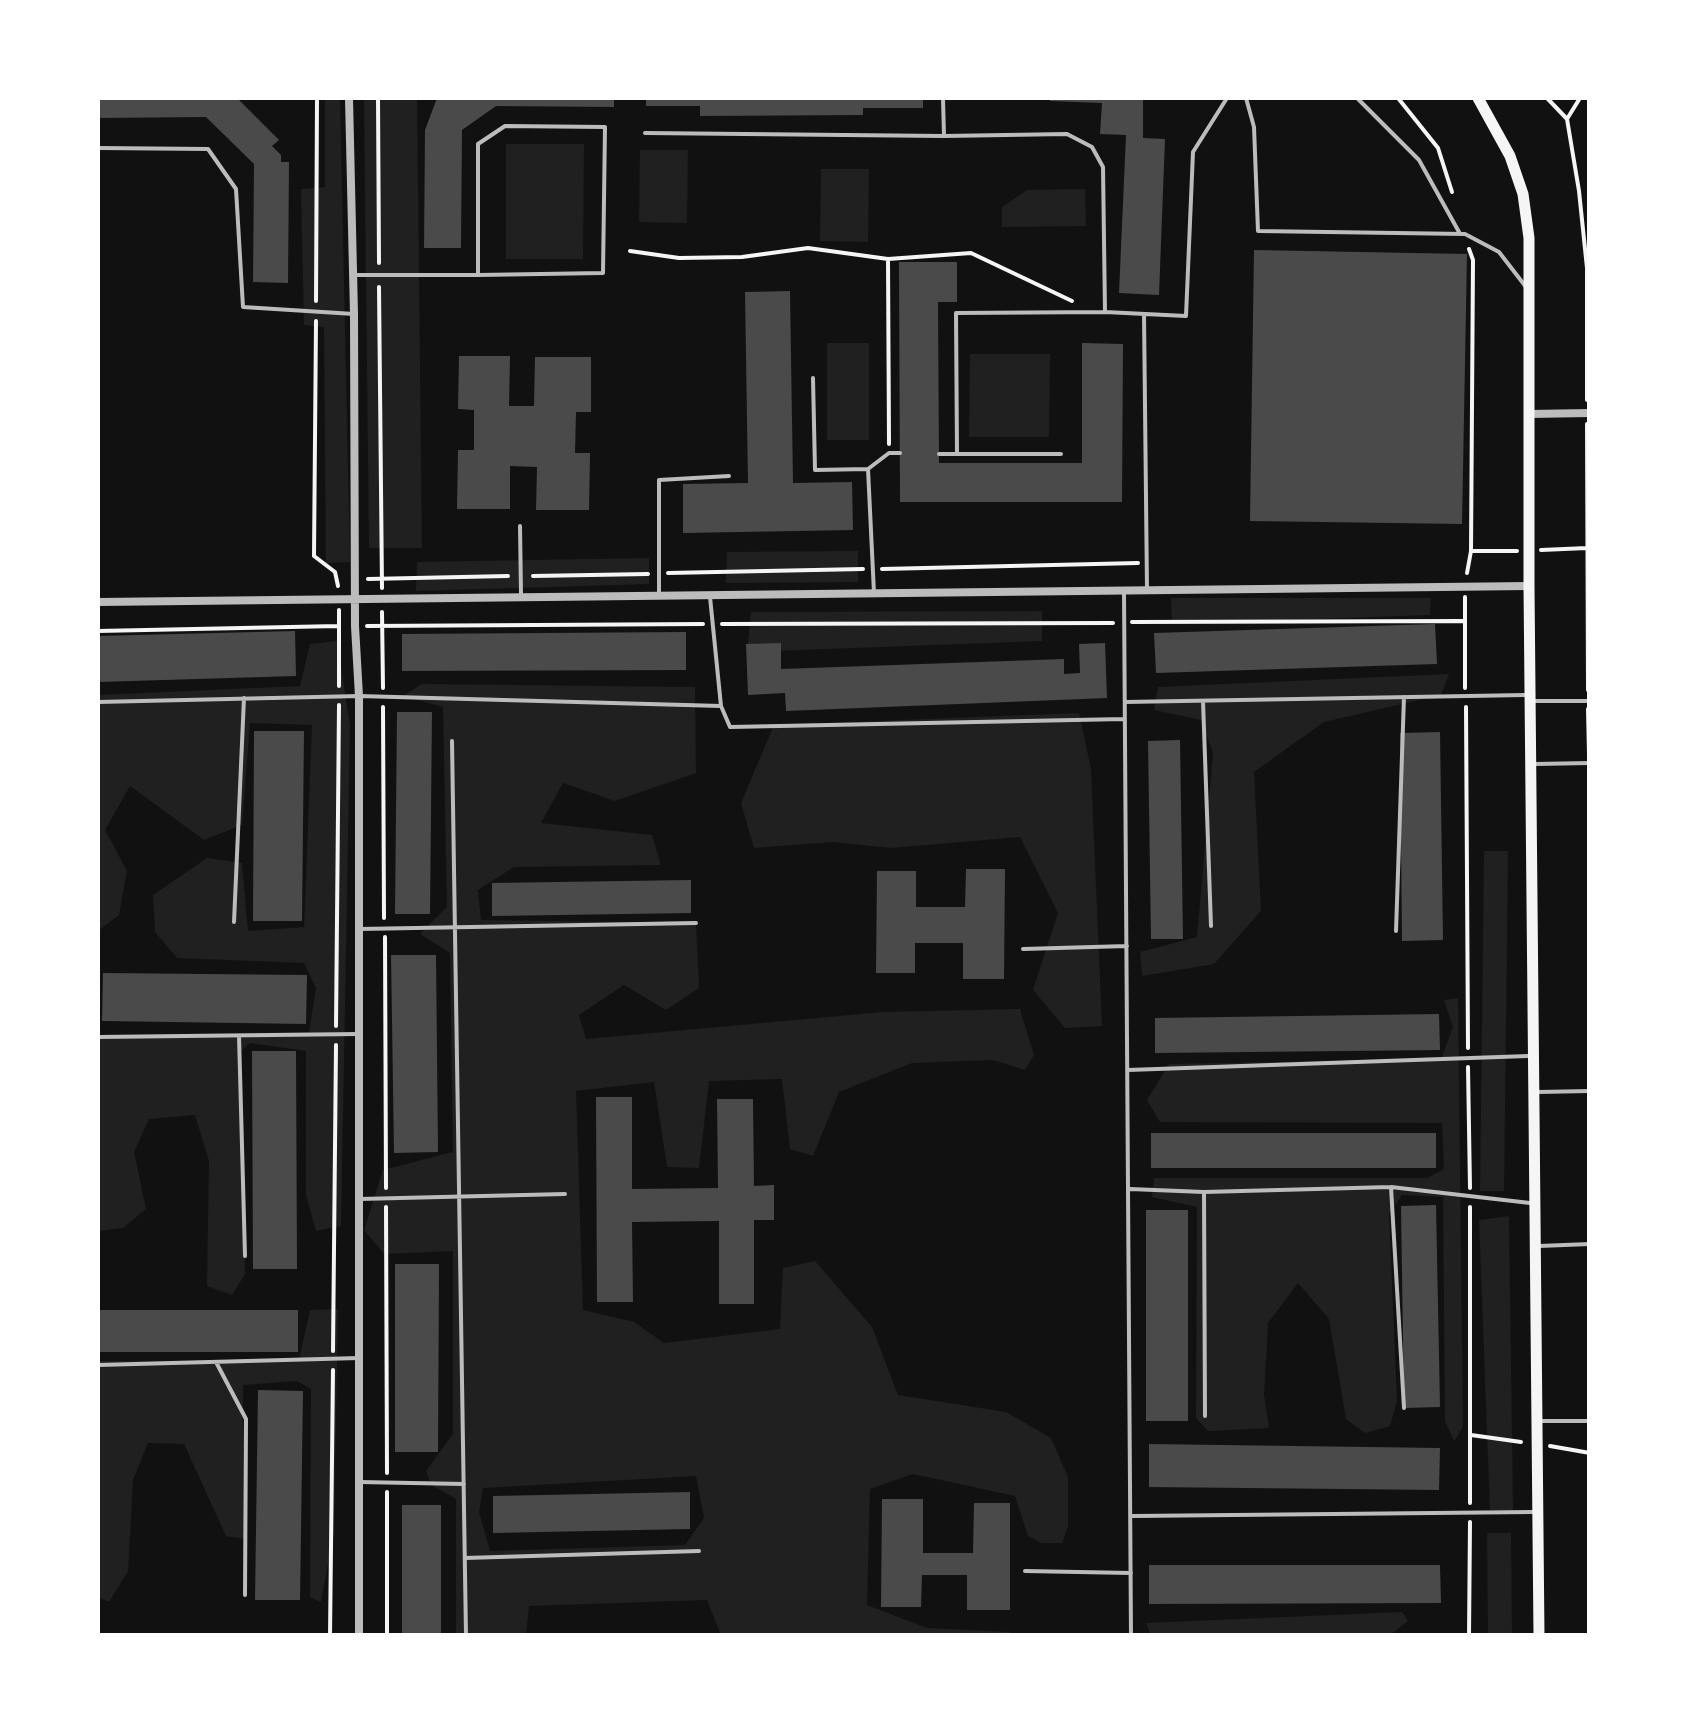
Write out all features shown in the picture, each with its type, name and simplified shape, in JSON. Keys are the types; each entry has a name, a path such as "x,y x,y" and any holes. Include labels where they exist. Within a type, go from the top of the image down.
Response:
{"main road":[{"path":"1478,98 1510,156 1523,194 1529,238 1528,586 1539,1636"}],"street":[{"path":"349,98 359,696 358,1636"},
{"path":"1528,414 1588,413"},
{"path":"98,602 1528,586"}],"lane":[{"path":"943,98 944,136"},
{"path":"957,454 956,313 1186,316 1192,152 1227,98"},
{"path":"1246,98 1254,127 1258,232 1462,234 1499,252 1528,290"},
{"path":"1357,98 1419,160 1462,234"},
{"path":"352,275 478,275 604,273 605,127 505,126 478,144 478,275"},
{"path":"645,134 1067,134 1092,148 1103,168 1105,312"},
{"path":"98,148 208,149 236,188 242,307 354,314"},
{"path":"1144,314 1147,591"},
{"path":"813,378 815,470 868,469 888,453 900,453"},
{"path":"939,454 1060,454"},
{"path":"868,469 874,593"},
{"path":"658,597 658,480 728,476"},
{"path":"520,526 521,599"},
{"path":"1124,592 1132,1636"},
{"path":"710,596 720,706 730,727 1124,719"},
{"path":"98,702 384,696 720,706"},
{"path":"1125,702 1466,696 1589,701"},
{"path":"1396,931 1404,697"},
{"path":"234,922 244,698"},
{"path":"1203,701 1211,926"},
{"path":"452,741 466,1636"},
{"path":"1530,764 1589,763"},
{"path":"359,929 696,923"},
{"path":"1023,950 1127,946"},
{"path":"98,1037 359,1034"},
{"path":"239,1036 245,1256"},
{"path":"1127,1070 1533,1056"},
{"path":"1533,1092 1590,1091"},
{"path":"1128,1189 1204,1192 1391,1187 1534,1204"},
{"path":"1391,1187 1404,1408"},
{"path":"1204,1192 1205,1416"},
{"path":"359,1199 565,1194"},
{"path":"1535,1246 1590,1244"},
{"path":"98,1365 359,1358"},
{"path":"216,1362 246,1419 245,1595"},
{"path":"1536,1422 1590,1421"},
{"path":"359,1482 464,1484"},
{"path":"1131,1516 1538,1512"},
{"path":"465,1558 700,1550"},
{"path":"1025,1571 1131,1573"}],"path":[{"path":"317,98 314,556 335,572 340,626 330,1636"},
{"path":"378,98 387,1636"},
{"path":"1398,98 1438,148 1454,200"},
{"path":"1547,98 1566,119 1587,268 1590,795"},
{"path":"1566,119 1580,98"},
{"path":"1462,234 1473,260 1472,551 1465,587 1469,1636"},
{"path":"630,251 680,258 742,257 808,248 888,259 971,253 1094,312"},
{"path":"888,259 888,453"},
{"path":"381,579 1147,563"},
{"path":"356,626 1465,620"},
{"path":"98,631 340,626"}],"shaded area":[{"path":"325,98 340,98 350,562 326,563 324,327 304,325 301,189 325,187"},
{"path":"364,98 417,98 422,548 369,548"},
{"path":"506,144 584,144 583,259 506,259"},
{"path":"640,150 688,150 687,223 639,222"},
{"path":"821,169 869,169 868,242 820,241"},
{"path":"1085,189 1086,226 1002,227 1002,207 1027,190"},
{"path":"827,343 869,343 869,440 827,440"},
{"path":"970,354 1050,354 1049,437 969,437"},
{"path":"858,551 858,582 726,583 727,552"},
{"path":"649,558 649,584 416,591 417,562"},
{"path":"1171,598 1431,598 1430,615 1172,624"},
{"path":"1042,611 1042,641 747,652 751,612"},
{"path":"337,641 350,725 341,1226 316,1231 306,1195 306,1051 250,1043 240,1052 245,1274 232,1295 207,1286 209,1161 195,1115 149,1119 134,1152 146,1209 123,1228 98,1231 98,1035 309,1032 316,988 304,963 177,958 155,932 153,895 207,858 242,863 248,931 304,927 312,725 250,723 242,825 204,840 130,786 105,830 127,871 119,915 98,931 98,695 300,686 310,644"},
{"path":"1449,674 1441,695 1324,722 1254,772 1261,911 1214,964 1142,976 1140,952 1197,937 1213,753 1201,720 1154,710 1158,687"},
{"path":"422,684 695,687 696,773 615,801 563,783 541,823 652,835 661,865 514,867 478,890 481,920 696,923 699,988 666,1010 624,985 579,1015 586,1039 883,1012 1020,1009 1034,1055 1025,1070 993,1060 912,1063 839,1092 813,1156 790,1149 782,1079 709,1081 699,1168 667,1167 654,1082 576,1091 583,1310 634,1322 664,1343 780,1329 783,1268 815,1261 872,1327 898,1395 1006,1412 1051,1438 1068,1477 1068,1526 1062,1543 1041,1543 1028,1536 1015,1496 913,1474 870,1489 867,1605 927,1628 1014,1635 721,1635 707,1600 529,1606 526,1635 456,1635 456,1499 431,1485 426,1471 453,1434 453,1251 384,1254 364,1230 383,1170 453,1152 450,953 420,934 447,907 443,707 403,696","holes":["696,1476 704,1518 685,1545 490,1551 479,1512 483,1488"]},
{"path":"1079,713 1091,769 1102,1026 1065,1028 1033,990 1058,913 1020,837 891,848 833,842 754,848 741,803 774,725"},
{"path":"1484,851 1508,851 1504,1191 1480,1191"},
{"path":"1458,998 1463,1427 1454,1441 1445,1421 1443,1197 1402,1195 1389,1214 1397,1401 1390,1426 1365,1433 1346,1419 1329,1319 1298,1283 1268,1323 1264,1395 1269,1428 1208,1431 1196,1418 1197,1207 1152,1197 1154,1178 1427,1178 1444,1169 1442,1123 1160,1122 1147,1100 1169,1064 1441,1059 1453,1027 1444,1000"},
{"path":"1509,1216 1513,1511 1490,1510 1479,1220"},
{"path":"338,1309 334,1532 321,1602 310,1597 311,1389 297,1381 243,1385 244,1539 226,1536 184,1444 148,1443 133,1480 128,1571 109,1602 98,1597 98,1361 299,1360 310,1310"},
{"path":"1487,1533 1511,1533 1512,1635 1488,1635"},
{"path":"1402,1612 1408,1621 1389,1636 1151,1635 1146,1623"}],"building":[{"path":"98,98 237,98 279,140 272,146 281,155 281,162 289,162 288,283 253,282 254,164 206,117 98,118"},
{"path":"437,98 614,98 614,107 496,106 462,130 461,248 424,248 425,130"},
{"path":"646,98 923,98 923,108 863,108 863,115 700,116 700,106 646,106"},
{"path":"1050,98 1143,99 1143,138 1165,139 1159,295 1119,293 1126,135 1100,134 1102,103"},
{"path":"1254,250 1467,254 1462,524 1250,521"},
{"path":"899,262 957,262 957,302 938,302 939,463 1082,463 1082,343 1123,344 1122,502 900,502"},
{"path":"790,291 793,483 852,482 853,530 683,533 683,484 748,483 745,292"},
{"path":"459,356 510,356 509,406 534,406 535,357 591,357 591,412 576,412 575,453 590,453 589,510 536,510 537,467 510,466 510,509 457,509 458,450 474,450 474,410 458,409"},
{"path":"1435,624 1437,664 1156,673 1154,633"},
{"path":"295,631 296,676 98,682 98,636"},
{"path":"686,632 686,670 402,671 402,634"},
{"path":"781,643 781,669 1064,659 1064,674 1080,673 1079,644 1105,643 1107,698 786,711 785,693 748,695 746,644"},
{"path":"397,712 432,712 430,914 395,914"},
{"path":"254,731 304,731 302,921 253,921"},
{"path":"1440,732 1443,940 1402,941 1400,733"},
{"path":"1180,740 1183,939 1151,939 1148,741"},
{"path":"966,869 1005,869 1004,979 963,979 963,943 915,943 915,973 876,973 877,871 916,871 916,907 965,907"},
{"path":"691,880 691,913 492,916 492,883"},
{"path":"391,955 436,955 438,1152 394,1153"},
{"path":"103,973 307,975 306,1024 102,1021"},
{"path":"1439,1014 1440,1050 1155,1053 1155,1018"},
{"path":"252,1051 296,1051 297,1269 253,1269"},
{"path":"596,1097 632,1097 632,1189 718,1188 717,1099 753,1099 754,1186 774,1185 774,1220 754,1220 754,1304 719,1304 719,1221 632,1222 633,1302 597,1302"},
{"path":"1151,1133 1436,1133 1436,1168 1151,1168"},
{"path":"1436,1205 1440,1407 1404,1408 1401,1206"},
{"path":"1146,1210 1188,1210 1188,1421 1146,1421"},
{"path":"395,1264 439,1264 438,1452 395,1452"},
{"path":"98,1310 298,1310 298,1352 98,1352"},
{"path":"258,1390 303,1391 300,1600 255,1600"},
{"path":"1149,1444 1440,1448 1439,1490 1149,1487"},
{"path":"690,1492 690,1529 493,1533 493,1496"},
{"path":"882,1499 923,1499 923,1553 973,1553 974,1503 1010,1503 1010,1610 967,1610 967,1575 922,1575 921,1607 881,1607"},
{"path":"402,1505 441,1505 441,1636 402,1636"},
{"path":"1149,1565 1440,1565 1441,1603 1149,1604"}]}
